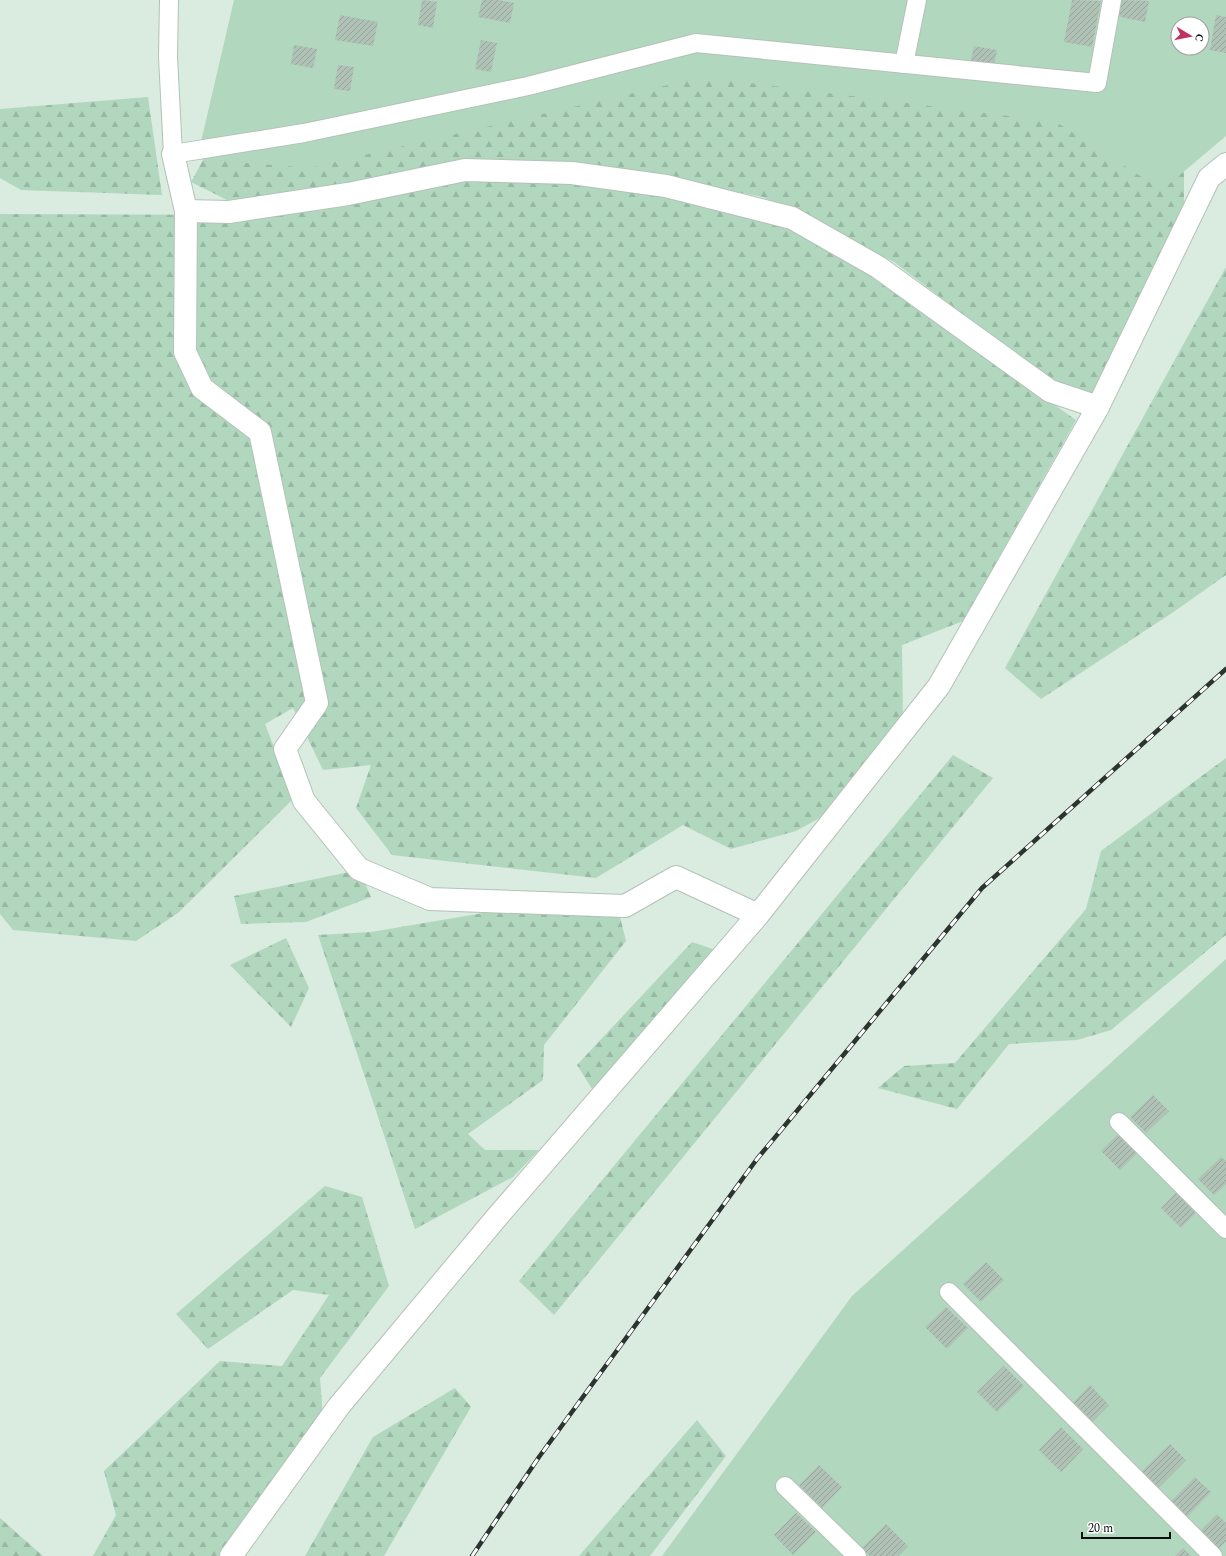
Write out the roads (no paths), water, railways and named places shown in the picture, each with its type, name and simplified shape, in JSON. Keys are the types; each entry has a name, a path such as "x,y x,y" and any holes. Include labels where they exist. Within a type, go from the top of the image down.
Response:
{"street":[{"path":"173,154 186,210 185,352 202,388 260,432 317,703 285,749 304,801 359,869 430,900 625,906 676,877 758,915"},
{"path":"231,1556 339,1406 503,1211 758,915 939,686 1098,406 1209,178 1226,164"},
{"path":"186,210 230,212 348,194 465,170 572,173 666,186 792,218 878,267 1050,391 1098,406"}],"lane":[{"path":"169,0 168,57 173,154 320,130 528,86 696,43 1097,83 1112,0"},
{"path":"904,64 917,0"},
{"path":"1119,1122 1226,1229"},
{"path":"949,1292 1213,1556"},
{"path":"785,1486 857,1556"}],"railway":[{"path":"472,1556 539,1457 757,1159 982,888 1226,669"}]}
